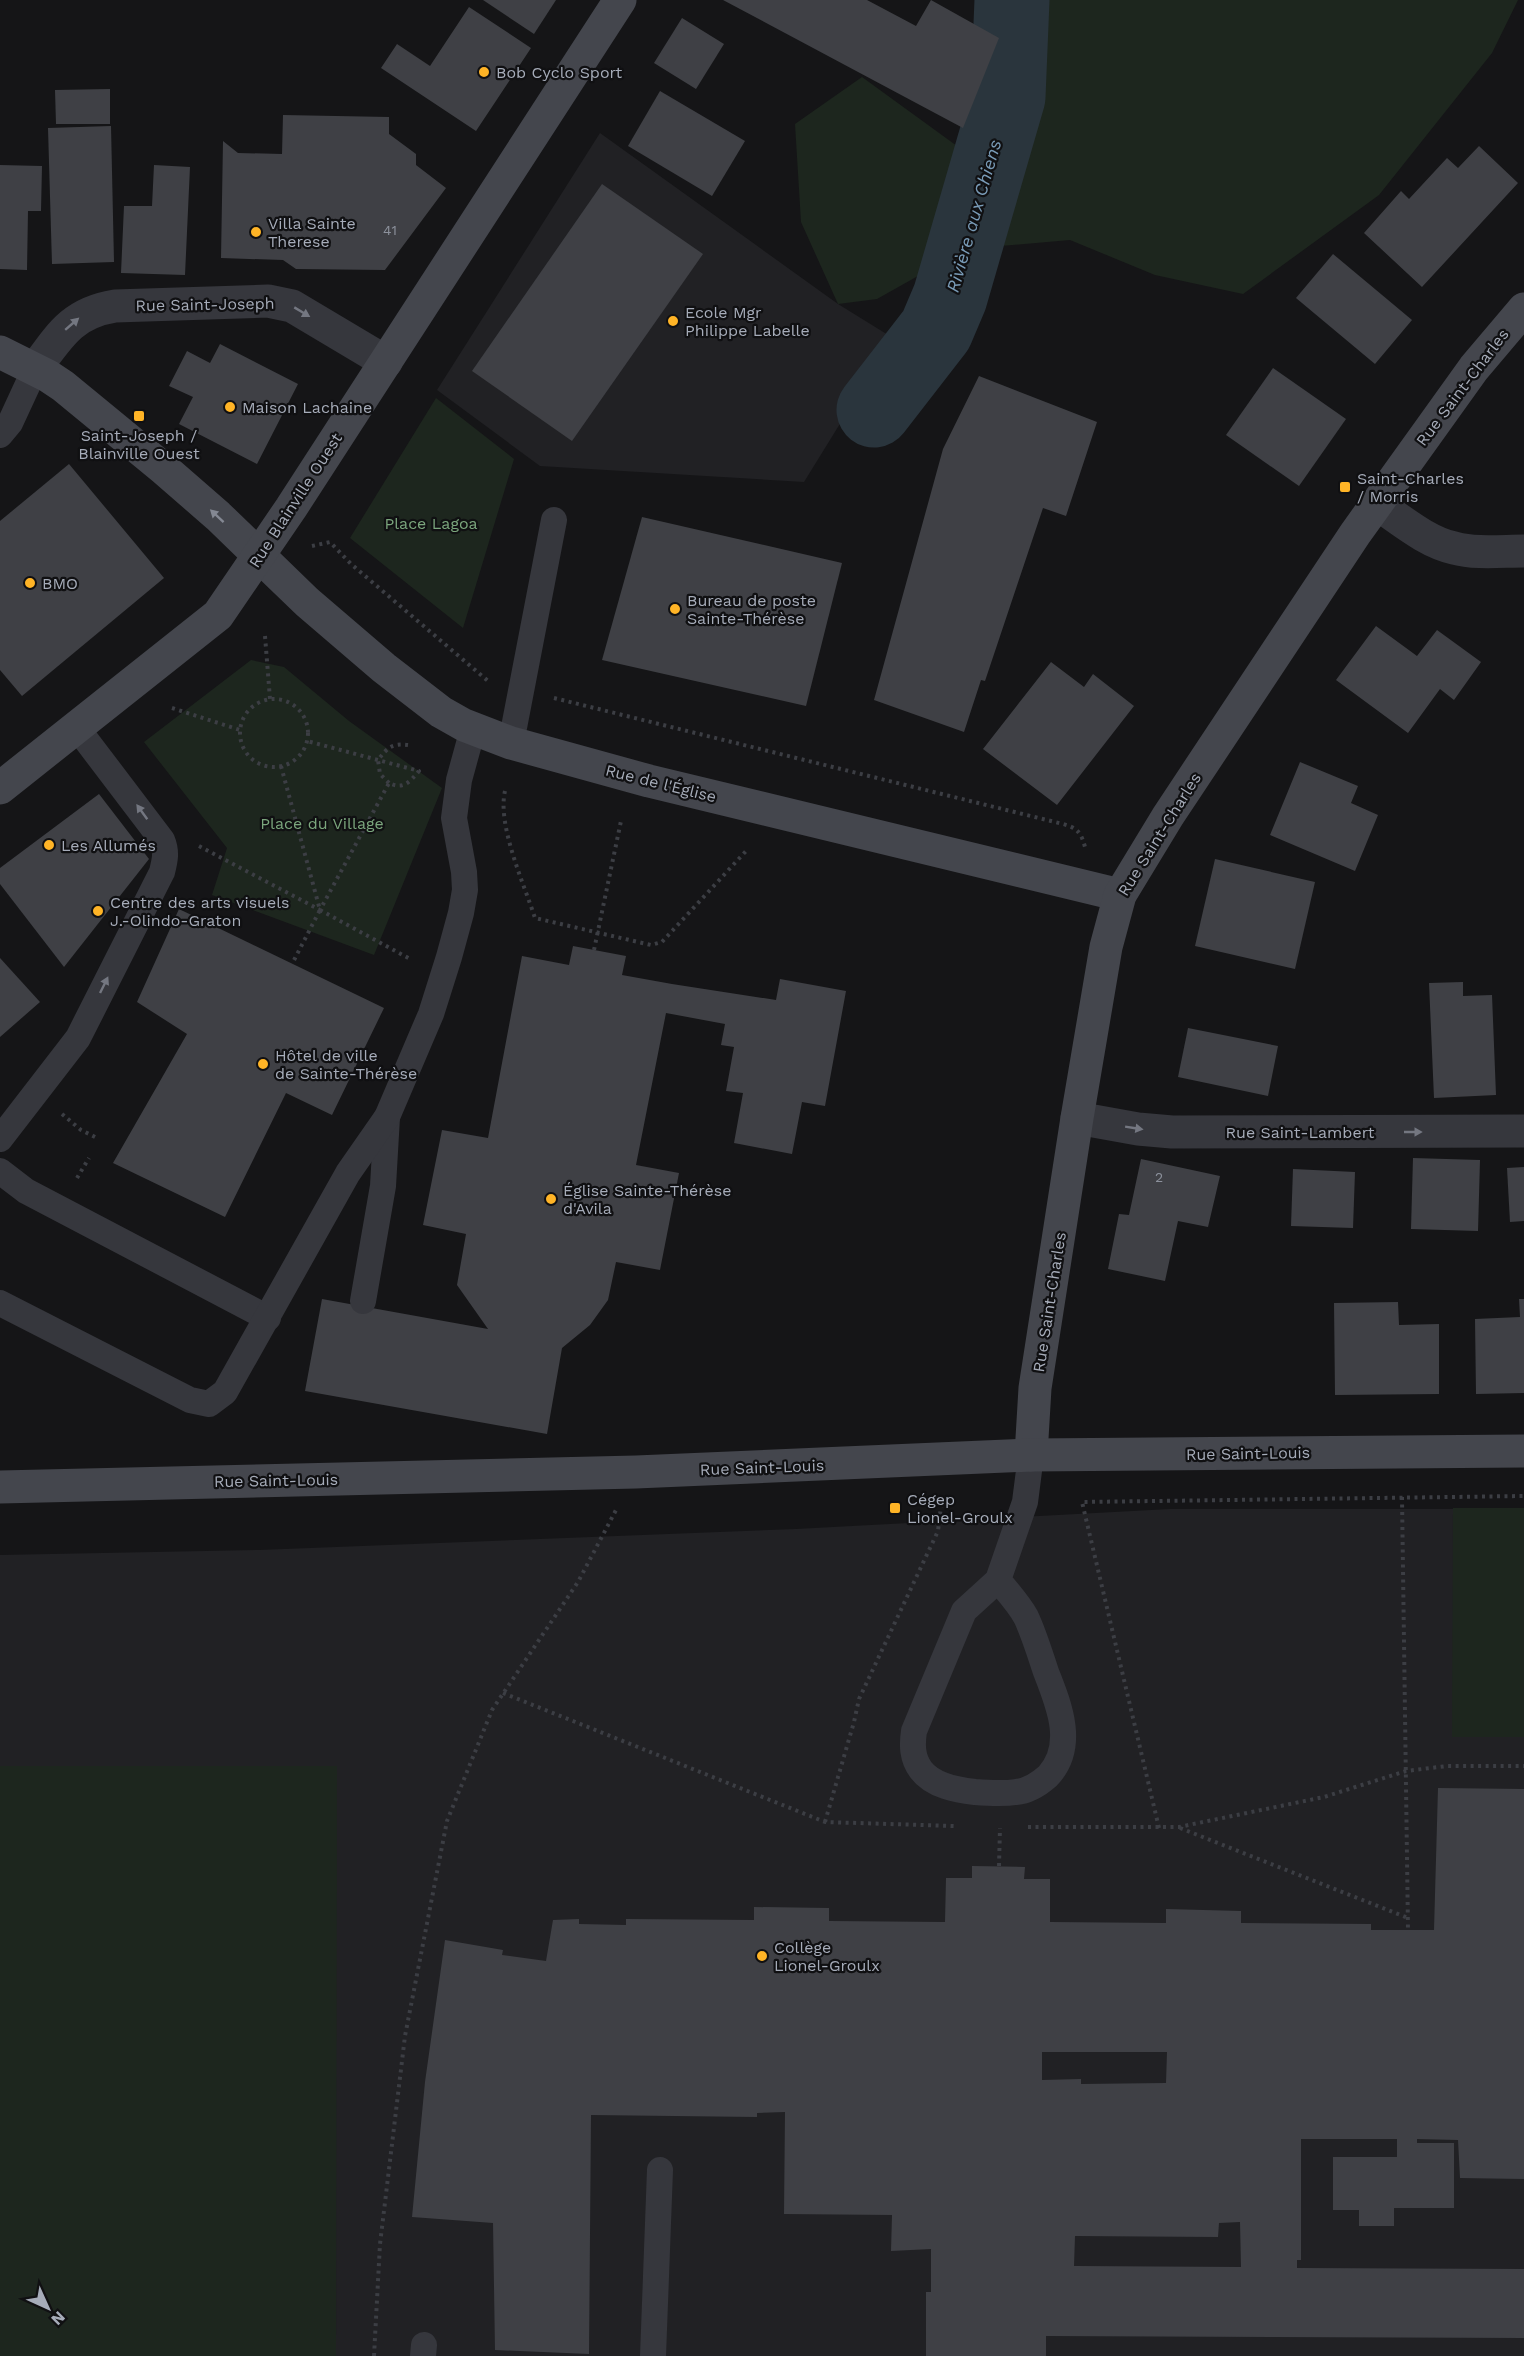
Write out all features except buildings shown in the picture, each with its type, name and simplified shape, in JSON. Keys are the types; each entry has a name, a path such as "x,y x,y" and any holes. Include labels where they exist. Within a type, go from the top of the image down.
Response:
{"street":[{"name":"Rue Blainville Ouest","path":"0,788 218,615 386,362 620,0"},
{"name":"Rue Saint-Joseph","path":"35,369 66,328 76,319 99,309 116,306 268,301 292,306 386,362"},
{"name":"Rue Saint-Charles","path":"1031,1455 1035,1388 1077,1118 1107,947 1120,896 1168,816 1377,504 1474,368 1524,309"},
{"path":"0,352 63,386 164,469 259,556"},
{"path":"1377,504 1408,525 1452,548 1479,552 1524,551"},
{"name":"Rue de l'Église","path":"259,556 307,602 420,698 473,729 511,743 648,781 1120,896"},
{"name":"Rue Saint-Lambert","path":"1077,1118 1138,1129 1181,1132 1524,1131"},
{"name":"Rue Saint-Louis","path":"0,1487 636,1472 1031,1455 1524,1451"}],"lane":[{"path":"0,435 10,423 35,369"},
{"path":"511,743 554,520"},
{"path":"0,1138 78,1038 162,872 166,849 162,840 77,728"},
{"path":"0,1303 200,1404 209,1404 225,1392 348,1173 387,1117 431,1014 461,913 465,890 454,818 455,802 473,729"},
{"path":"363,1301 383,1186 387,1117"},
{"path":"0,1171 26,1191 44,1201 268,1318"},
{"path":"998,1580 1025,1615 1059,1704 1063,1746 1050,1773 1029,1789 996,1793 963,1791 944,1786 921,1771 912,1746 914,1731 964,1611 998,1580 1025,1502 1031,1455"},
{"path":"653,2356 660,2170"}],"path":[{"path":"330,542 351,564 489,682"},
{"path":"265,636 270,699"},
{"path":"548,697 1063,824 1076,828 1081,833 1085,846"},
{"path":"270,699 283,700 299,710 306,722 307,741 298,757 281,766 268,766 252,758 244,748 240,730 248,712 257,703 270,699"},
{"path":"172,708 240,730"},
{"path":"307,741 378,760 419,771 405,786 396,787 380,774 378,760 388,747 395,744 408,745"},
{"path":"281,766 320,910"},
{"path":"292,964 389,783"},
{"path":"505,791 503,811 508,835 535,918 651,945 662,942 746,851"},
{"path":"594,950 621,820"},
{"path":"196,845 422,966"},
{"path":"81,1130 99,1139"},
{"path":"374,2356 380,2244 405,2036 447,1821 492,1710 578,1582 636,1472"},
{"path":"1159,1828 1082,1502 1524,1496"},
{"path":"1402,1497 1408,1930"},
{"path":"825,1822 859,1699 938,1532 941,1506"},
{"path":"999,1866 1000,1827"},
{"path":"1179,1827 1408,1918"}],"shaded area":[{"name":"Ecole Mgr Philippe Labelle","path":"600,133 838,304 893,338 804,482 540,466 437,390"},
{"name":"Collège Lionel-Groulx","path":"1170,1509 1524,1509 1524,2356 0,2356 0,1555 259,1550 796,1529"}],"green space":[{"path":"1001,0 1518,0 1492,53 1379,195 1243,294 1155,275 1070,240 966,249 877,299 838,304 801,222 795,124 862,77 957,146 1035,55"},
{"name":"Place Lagoa","path":"436,398 514,459 463,628 350,538"},
{"name":"Place du Village","path":"251,660 284,667 349,721 442,788 374,955 212,895 227,848 144,742"},
{"path":"1453,1508 1524,1508 1524,1737 1452,1737"},
{"path":"0,1766 337,1766 336,2356 0,2356"}],"waterway":[{"name":"Rivière aux Chiens","path":"874,410 936,330 950,297 1008,97 1012,0"}],"place":[{"name":"Bob Cyclo Sport","path":"484,72"},
{"name":"Villa Sainte Therese","path":"256,232"},
{"name":"Ecole Mgr Philippe Labelle","path":"673,321"},
{"name":"Maison Lachaine","path":"230,407"},
{"name":"Saint-Joseph / Blainville Ouest","path":"139,416"},
{"name":"Saint-Charles / Morris","path":"1345,487"},
{"name":"BMO","path":"30,583"},
{"name":"Bureau de poste Sainte-Thérèse","path":"675,609"},
{"name":"Les Allumés","path":"49,845"},
{"name":"Centre des arts visuels J.-Olindo-Graton","path":"98,911"},
{"name":"Hôtel de ville de Sainte-Thérèse","path":"263,1064"},
{"name":"Église Sainte-Thérèse d'Avila","path":"551,1199"},
{"name":"Cégep Lionel-Groulx","path":"895,1508"},
{"name":"Collège Lionel-Groulx","path":"762,1956"}]}
